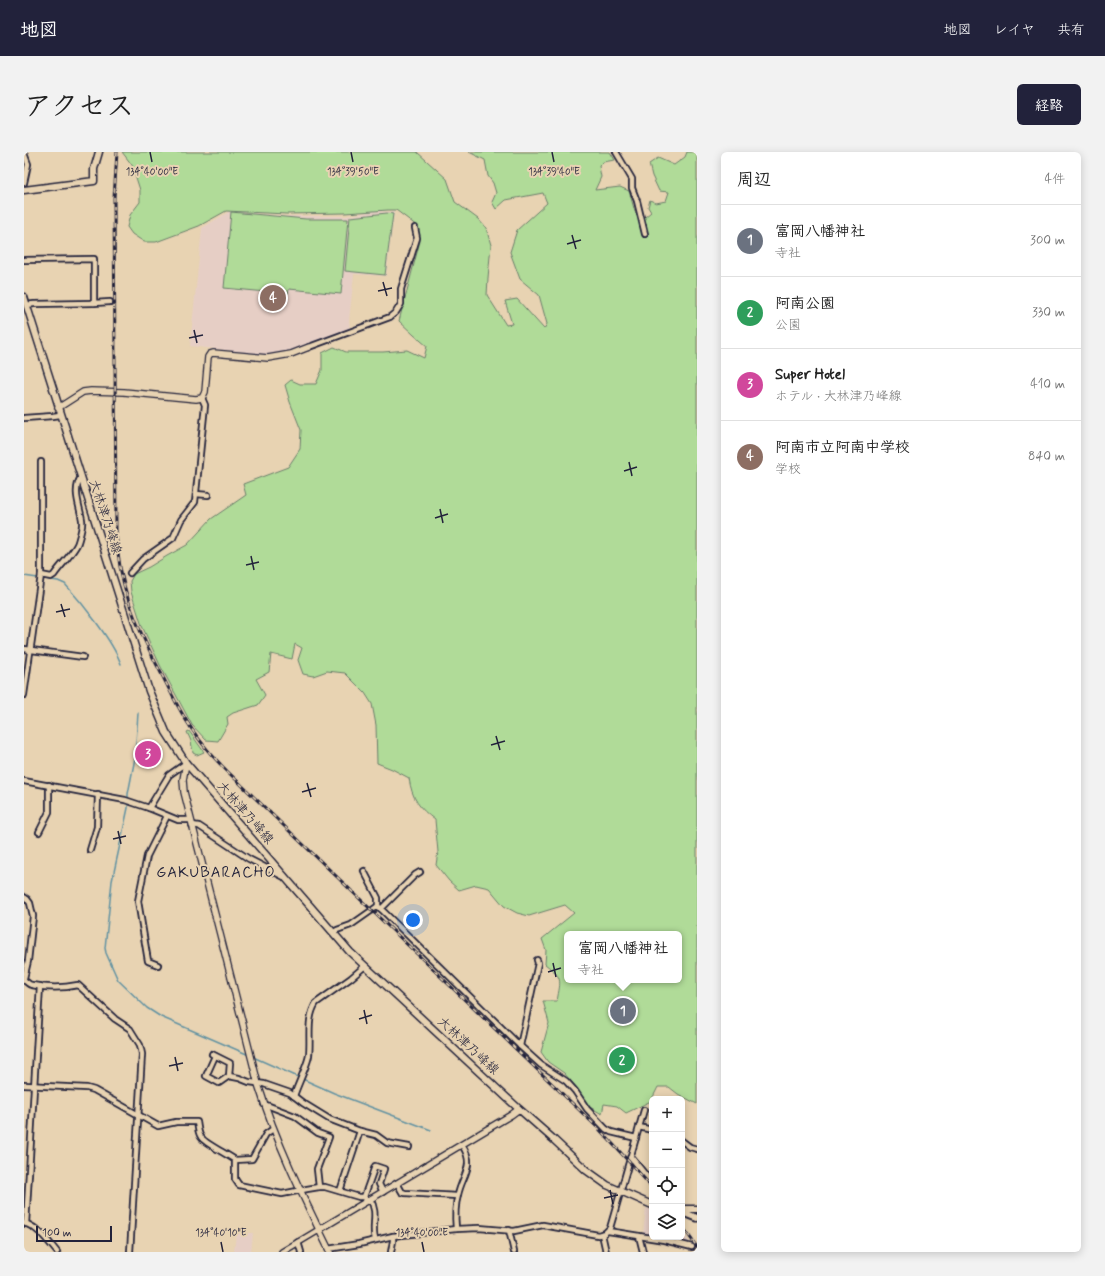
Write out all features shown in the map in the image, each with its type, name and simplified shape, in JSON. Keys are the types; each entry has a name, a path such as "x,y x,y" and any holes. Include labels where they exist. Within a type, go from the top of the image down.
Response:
{"main road":[{"path":"24,190 96,180 94,169 99,152"},
{"name":"大林津乃峰線","path":"24,297 59,411 155,708 166,732 186,763 350,952 586,1170 597,1179 650,1204"},
{"path":"685,1211 697,1209"},
{"path":"685,1212 697,1218"}],"street":[{"path":"616,152 632,179 632,188 637,201 645,234"},
{"path":"24,153 28,164 24,183"},
{"path":"130,573 143,559 173,538 180,520 194,502 205,406 202,398 205,392 208,357 210,354 213,352 268,358 291,354 390,317 396,312 401,304 401,289 417,238 415,228"},
{"path":"24,260 94,259 94,303"},
{"path":"26,305 110,302"},
{"path":"24,418 53,416 83,392 90,391 124,392 196,399 202,398"},
{"path":"24,695 41,577 41,462"},
{"path":"41,577 51,577 54,575 78,544 82,520 76,491 77,482 81,477"},
{"path":"196,494 208,495"},
{"path":"24,649 83,658"},
{"path":"149,808 170,775 186,763"},
{"path":"186,763 183,786 191,823 258,1084 274,1129 318,1230 329,1251 392,1236 456,1229 479,1228 523,1230 543,1225 598,1235 608,1231 664,1240 692,1247"},
{"path":"24,780 132,802 167,816 191,823 199,826 249,859 286,878"},
{"path":"39,832 49,812 49,785"},
{"path":"90,850 97,827 98,794"},
{"path":"158,965 148,961 138,901 147,856 167,816"},
{"path":"364,870 378,898 380,907 449,977 541,1065 566,1081 587,1109 606,1129 611,1132 636,1138"},
{"path":"334,932 351,925 380,907 420,872"},
{"path":"24,897 30,903 33,916 28,961 24,979 30,985 72,987 78,985 115,1019 130,1029 140,1045 142,1054 130,1252"},
{"path":"520,1046 537,960"},
{"path":"294,1096 309,1056 309,1027 316,1003 365,966"},
{"path":"40,986 35,1086 25,1224 38,1230 46,1237 57,1252"},
{"path":"213,1055 230,1063 229,1076 219,1083 206,1076 213,1055"},
{"path":"229,1076 258,1084 264,1084 294,1096 318,1113 360,1131 376,1136 386,1143 409,1147"},
{"path":"24,1085 87,1088 94,1090 160,1127 176,1122 197,1122 201,1138 206,1143 216,1147 235,1160 252,1159 266,1134 274,1129"},
{"path":"264,1104 296,1116 318,1133 329,1137 317,1169 319,1187"},
{"path":"282,1252 367,1199 383,1192 519,1109"},
{"path":"608,1231 644,1110"},
{"path":"639,1127 649,1129"},
{"path":"340,1191 360,1131"},
{"path":"685,1144 697,1149"},
{"path":"456,1229 458,1196 467,1174 468,1156 462,1145"},
{"path":"631,1157 649,1179"},
{"path":"235,1160 235,1179 239,1185 282,1194 319,1187 340,1191 367,1199 375,1209 373,1233 375,1240"},
{"path":"367,1199 375,1166 384,1169 379,1184 383,1192"},
{"path":"397,1183 400,1190 405,1193 458,1196"},
{"path":"509,1230 514,1252"},
{"path":"602,1234 606,1252"},
{"path":"391,1252 393,1241 392,1236"},
{"path":"639,1236 643,1252"},
{"path":"298,1242 301,1252"}],"shaded area":[{"path":"230,211 285,216 346,216 374,211 394,212 386,276 354,274 349,321 350,329 312,343 286,352 274,354 259,354 190,346 202,228"},
{"path":"646,1208 649,1209 649,1235 643,1234"},
{"path":"236,1233 253,1233 251,1252 234,1252"},
{"path":"685,1236 691,1244 674,1240 685,1240"}],"green space":[{"path":"122,152 417,152 447,179 455,202 478,219 486,228 491,245 487,295 506,325 512,324 505,301 517,299 544,329 547,324 539,295 520,279 510,252 517,230 547,203 543,193 506,200 496,209 492,202 496,193 493,183 488,176 485,160 469,152 610,152 615,160 603,162 599,166 601,177 595,190 620,187 629,191 635,212 645,217 651,212 648,207 650,200 656,203 666,201 669,192 659,191 652,176 649,164 658,158 674,165 685,157 687,152 697,152 697,1104 685,1098 685,1096 678,1094 669,1087 658,1087 654,1096 649,1096 649,1102 626,1113 617,1106 604,1104 602,1114 588,1106 576,1087 564,1073 548,1062 541,1052 549,1023 543,1001 557,1001 560,983 558,976 545,964 546,950 542,939 574,913 565,905 529,916 517,913 504,906 489,888 476,885 459,890 449,881 436,865 438,852 435,820 417,802 412,792 409,778 377,763 376,725 372,704 365,693 345,673 327,671 313,676 303,674 298,660 302,648 295,644 292,659 271,654 269,672 256,679 265,695 258,705 233,713 227,717 228,724 218,741 206,740 192,725 160,665 142,626 131,592 130,581 134,574 187,545 211,519 246,495 243,484 288,467 300,449 301,430 285,385 291,380 300,384 316,384 322,370 322,353 334,347 346,352 383,352 407,350 424,358 427,346 399,321 420,241 417,226 396,210 388,210 345,213 286,214 226,211 199,226 156,242 144,242 132,234 127,227 130,215 140,202 140,190 132,165"},
{"path":"231,212 306,219 348,219 341,294 289,289 288,294 224,288"},
{"path":"387,213 393,214 385,275 345,271 350,217"},
{"path":"189,731 204,752 197,755 193,753 191,741 187,732"}],"waterway":[{"path":"24,576 58,581 65,584 104,633 117,654 121,664"},
{"path":"138,713 135,758 128,794 128,808 112,881 105,948 106,953 118,980 147,1008 161,1017 249,1055"},
{"path":"253,1057 334,1093 431,1130"}],"railway":[{"path":"117,152 114,198 117,549 124,586 136,621 170,691 196,735 221,765 600,1130 649,1184"},
{"path":"685,1230 697,1247"}],"place":[{"name":"阿南市立阿南中学校","path":"273,298"},
{"name":"Super Hotel","path":"148,754"},
{"name":"富岡八幡神社","path":"623,1011"},
{"name":"阿南公園","path":"622,1060"}],"district":[{"name":"GAKUBARACHO","path":"216,873"}]}
